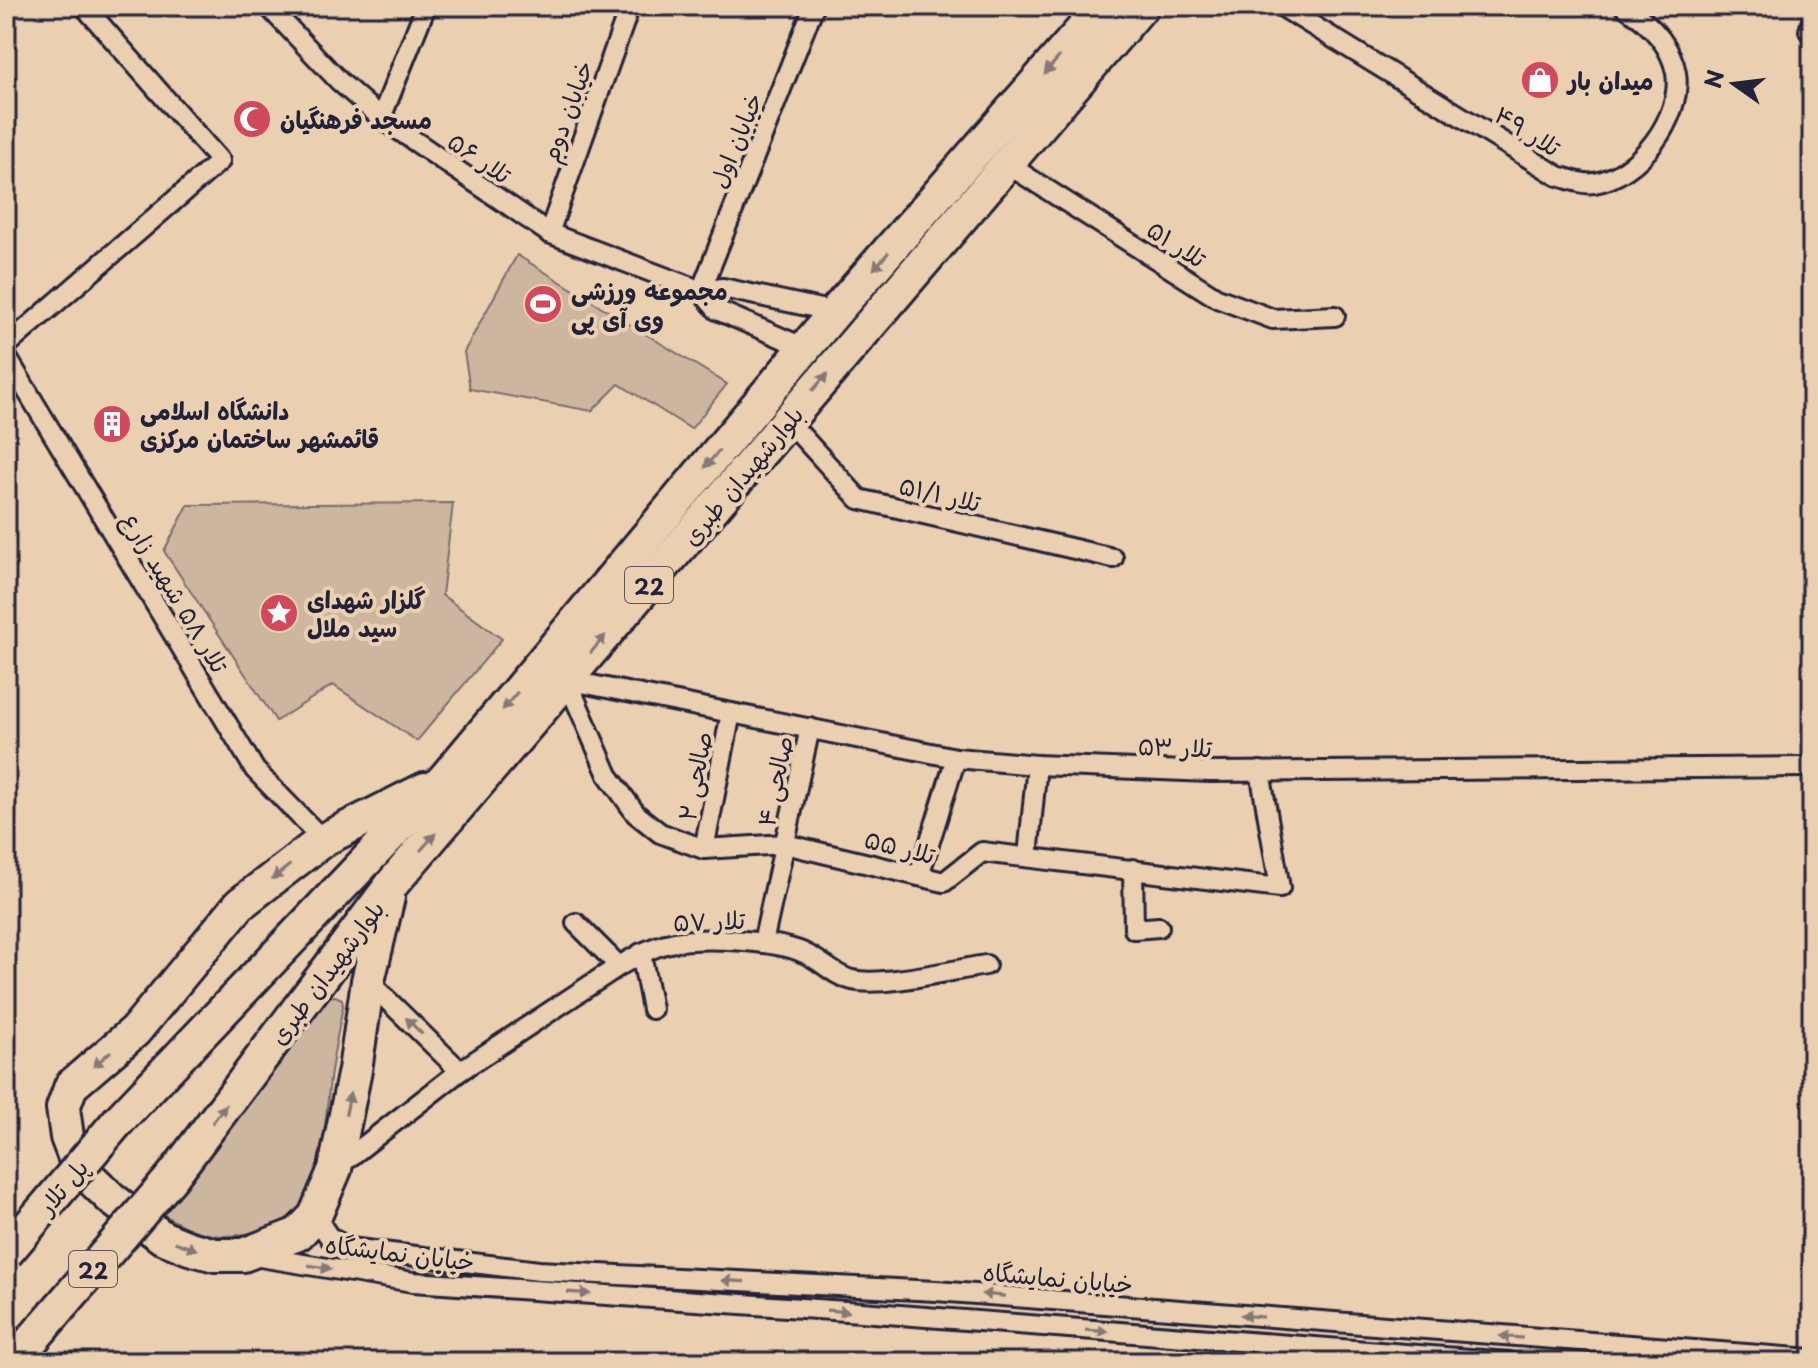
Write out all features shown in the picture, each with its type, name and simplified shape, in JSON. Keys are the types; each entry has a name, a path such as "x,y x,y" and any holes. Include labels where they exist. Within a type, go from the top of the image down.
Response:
{"highway":[{"name":"بلوارشهیدان طبری","path":"13,1362 172,1177 392,884 1142,6"},
{"name":"بلوارشهیدان طبری","path":"119,1120 445,778 1092,11"},
{"path":"392,884 368,981 355,1070 335,1169 315,1216 298,1234 243,1255 215,1255 162,1237 112,1199 78,1166 67,1137 63,1108 71,1086 135,1031 240,904 323,840 445,778"},
{"name":"پل تلار","path":"6,1253 119,1120"}],"street":[{"path":"6,346 220,161 84,6"},
{"name":"تلار ۵۶","path":"268,6 339,81 381,118 549,233 701,291"},
{"path":"381,118 426,6"},
{"name":"خیابان دوم","path":"549,233 630,6"},
{"name":"خیابان اول","path":"701,291 814,6"},
{"name":"تلار ۴۹","path":"1281,6 1558,176 1592,184 1626,173 1654,146 1672,110 1676,75 1665,43 1637,14 1624,6"},
{"name":"تلار ۵۱","path":"1007,164 1217,298 1273,319 1335,316"},
{"path":"701,291 723,288 835,312"},
{"path":"701,291 717,310 805,348"},
{"name":"تلار ۵۸ شهید زارع","path":"6,356 255,770 323,840"},
{"name":"تلار ۵۱/۱","path":"787,420 859,499 1113,558"},
{"name":"تلار ۵۳","path":"567,680 956,758 1037,765 1210,772 1812,767"},
{"name":"تلار ۵۵","path":"567,680 608,775 636,814 660,833 704,849 785,844 944,882 982,852 1280,888 1260,771"},
{"name":"صالحی ۲","path":"704,849 731,713"},
{"name":"صالحی ۴","path":"763,943 810,728"},
{"path":"919,876 956,758"},
{"path":"1028,856 1037,765"},
{"path":"1133,869 1134,929 1159,927"},
{"path":"576,923 619,966"},
{"name":"تلار ۵۷","path":"335,1169 460,1071 619,966 641,953 670,943 696,940 763,943 803,952 849,979 870,982 986,965"},
{"path":"641,953 652,1009"},
{"path":"368,981 460,1071"},
{"name":"خیابان نمایشگاه","path":"315,1216 330,1238 350,1248 539,1271 936,1291 1812,1359"},
{"name":"خیابان نمایشگاه","path":"243,1255 413,1282 861,1312 1509,1362"}],"shaded area":[{"name":"مجموعه ورزشی وی آی پی","path":"517,255 727,384 691,429 619,384 592,411 470,389 464,352"},
{"path":"453,503 442,595 502,639 417,741 333,685 276,721 164,551 188,505"},
{"path":"328,997 342,999 343,1006 323,1139 316,1173 302,1203 286,1219 272,1226 226,1236 194,1230 163,1214"}],"place":[{"name":"میدان بار","path":"1540,80"},
{"name":"مسجد فرهنگیان","path":"252,119"},
{"name":"مجموعه ورزشی وی آی پی","path":"543,304"},
{"name":"دانشگاه اسلامی قائمشهر ساختمان مرکزی","path":"112,424"},
{"name":"گلزار شهدای سید ملال","path":"279,613"}]}
